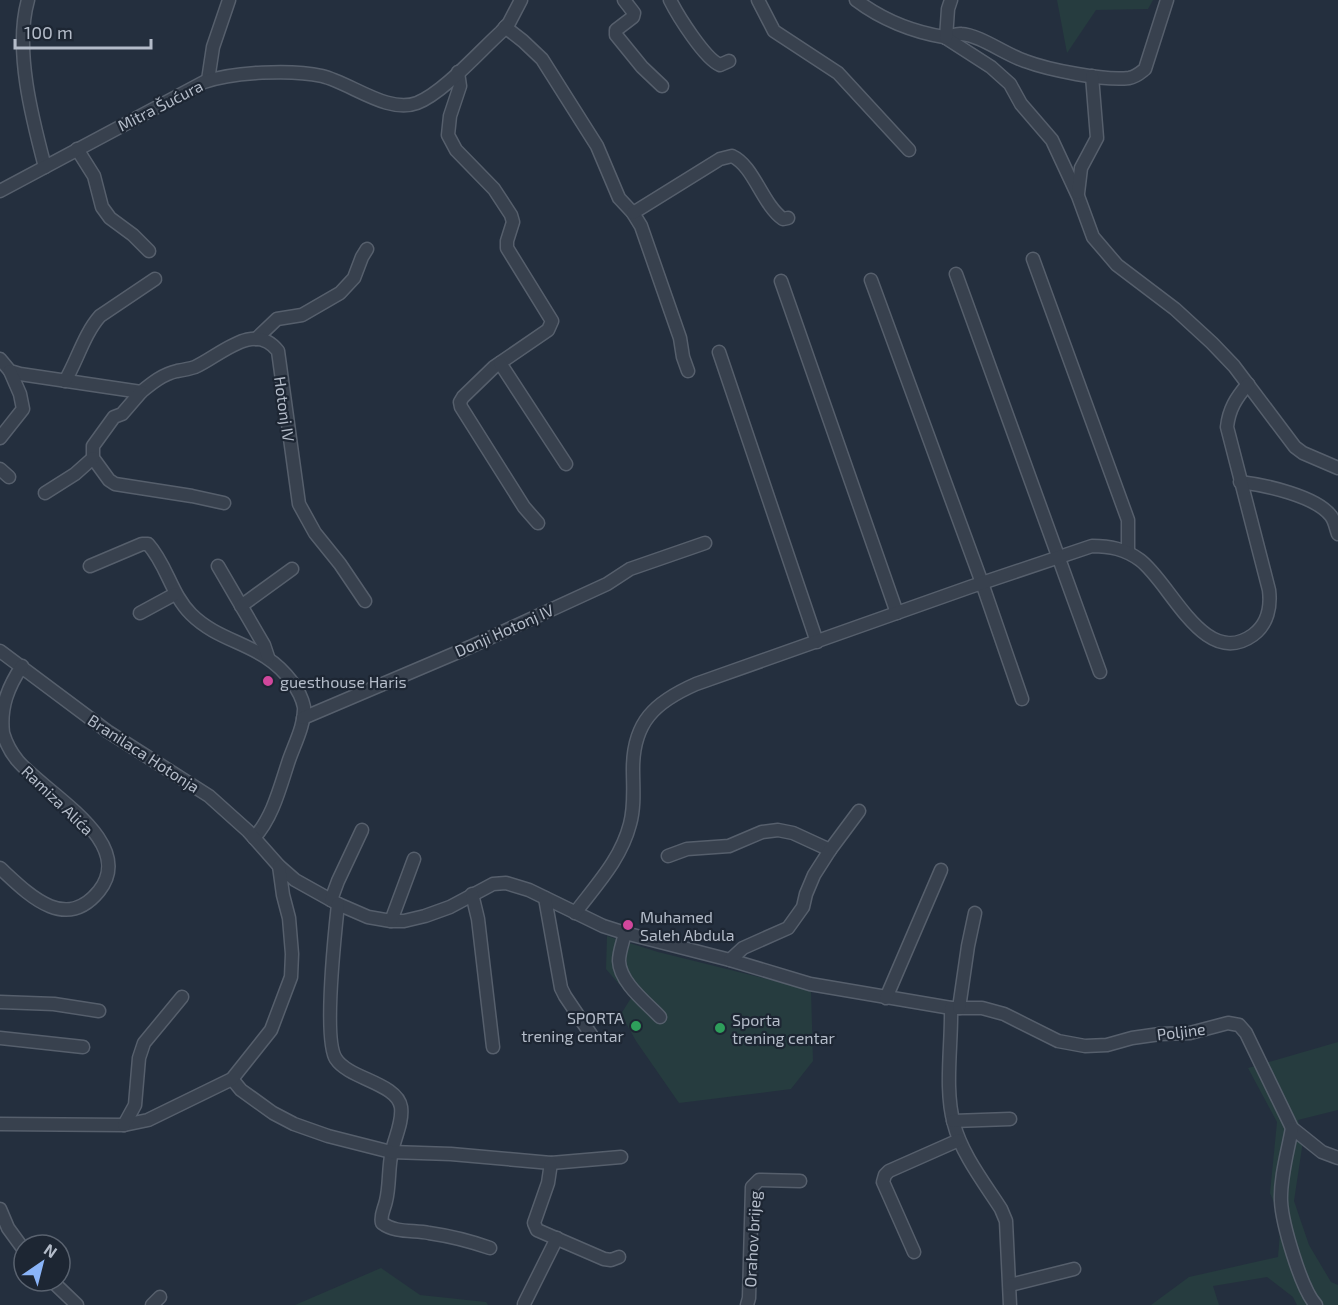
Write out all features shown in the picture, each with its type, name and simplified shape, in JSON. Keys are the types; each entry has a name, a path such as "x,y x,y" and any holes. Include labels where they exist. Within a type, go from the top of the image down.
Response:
{"street":[{"path":"28,0 22,31 27,82 32,118 45,167"},
{"path":"208,80 213,47 229,0"},
{"name":"Mitra Šućura","path":"0,191 208,80 235,74 280,73 321,76 390,104 416,104 430,96 458,72 505,27 521,0"},
{"path":"624,0 634,13 633,17 616,30 616,35 642,67 662,86"},
{"path":"670,0 683,23 711,59 720,65 729,61"},
{"path":"759,0 774,31 838,73 909,150"},
{"path":"856,0 872,12 908,28 946,38 991,68 1010,84 1021,104 1052,140 1078,196 1093,237 1105,252 1131,276 1192,323 1234,366 1295,447 1303,453 1338,468"},
{"path":"946,38 948,9 951,0"},
{"path":"946,38 960,33 1025,61 1092,76 1129,78 1136,76 1144,69 1167,0"},
{"path":"505,27 542,59 597,146 619,198 641,226 680,338 688,371"},
{"path":"458,72 460,86 450,116 448,135 456,150 494,189 511,215 513,222 507,248 552,321 548,330 500,363 460,402 524,507 538,523"},
{"path":"1078,196 1081,168 1097,138 1092,76"},
{"path":"77,149 94,176 102,207 110,218 149,250"},
{"path":"633,213 720,159 732,156 742,163 778,215 783,219 788,218"},
{"path":"224,503 192,495 115,484 109,480 93,458 93,446 114,417 122,414 141,392 163,376 191,369 230,346 256,339 277,319 302,315 340,293 354,278 367,249"},
{"path":"1032,259 1128,520 1128,552"},
{"path":"956,274 1100,672"},
{"path":"65,381 93,324 100,316 155,279"},
{"path":"871,280 1022,699"},
{"path":"781,281 897,613"},
{"name":"Hotonj IV","path":"256,339 267,340 278,351 299,504 315,532 365,601"},
{"path":"719,352 817,642"},
{"path":"0,359 10,370 20,394 23,410 0,438"},
{"path":"500,363 566,464"},
{"path":"10,370 20,374 141,392"},
{"path":"575,913 619,856 625,839 633,806 635,741 648,716 670,696 683,690 1058,556 1092,546 1110,546 1128,552 1141,561 1156,575 1189,620 1204,634 1218,641 1233,643 1248,639 1260,630 1270,604 1269,590 1227,427 1228,412 1248,384"},
{"path":"45,493 75,474 93,458"},
{"path":"1240,482 1276,489 1304,498 1321,507 1332,517 1338,534"},
{"name":"Donji Hotonj IV","path":"303,718 470,647 607,584 630,569 705,543"},
{"path":"90,566 142,544 148,544 155,552 175,594 192,614 207,626 268,657 300,694 304,708 303,718 277,798 263,828 254,838"},
{"path":"218,566 264,645 268,657"},
{"path":"241,606 292,569"},
{"path":"140,613 175,594"},
{"name":"Branilaca Hotonja","path":"0,651 107,731 209,796 295,879 334,902 368,917 404,921 440,911 493,885 506,883 517,885 575,913 625,933 730,960 810,984 955,1008"},
{"name":"Ramiza Alića","path":"0,868 39,901 58,910 67,910 85,904 93,897 106,880 109,862 104,845 89,826 18,761 2,732 1,710 6,692 22,666"},
{"path":"730,960 743,948 788,928 803,907 814,875 859,811"},
{"path":"362,830 334,902 331,986 332,1046 335,1058 342,1066 385,1089 396,1096 400,1102 400,1119 392,1152 386,1201 381,1217 382,1223 388,1228 428,1233 473,1242 490,1248"},
{"path":"668,856 687,849 705,846 729,846 762,832 778,830 793,833 830,850"},
{"path":"391,921 414,859"},
{"path":"0,1124 124,1125 148,1120 232,1078 271,1030 291,977 289,918 279,866"},
{"path":"886,998 941,870"},
{"path":"472,894 478,919 493,1047"},
{"path":"545,898 561,988 592,1036"},
{"path":"975,913 955,1008 949,1083 953,1121 959,1140 1006,1221 1010,1305"},
{"path":"625,933 619,960 621,970 628,982 660,1017"},
{"path":"124,1125 135,1105 139,1058 144,1043 182,997"},
{"path":"0,1002 54,1004 99,1011"},
{"name":"Poljine","path":"955,1008 982,1008 1004,1014 1058,1041 1085,1046 1107,1045 1160,1034 1191,1033 1228,1023 1239,1024 1246,1033 1292,1128 1322,1152 1338,1158"},
{"path":"0,1038 83,1047"},
{"path":"232,1078 241,1090 294,1124 328,1136 392,1152 551,1163 621,1156"},
{"path":"953,1121 1010,1119"},
{"path":"1292,1128 1281,1187 1281,1203 1292,1250 1309,1297 1316,1305"},
{"path":"914,1252 883,1182 885,1175 889,1171 959,1140"},
{"path":"551,1163 548,1184 534,1223 537,1230 604,1260 619,1257"},
{"name":"Orahov brijeg","path":"747,1305 752,1187 759,1180 800,1181"},
{"path":"0,1213 12,1235"},
{"path":"524,1304 557,1238"},
{"path":"1010,1285 1074,1269"},
{"path":"64,1293 77,1305"}],"green space":[{"path":"1057,0 1153,0 1148,9 1096,10 1067,53"},
{"name":"Sporta trening centar","path":"607,936 658,952 811,990 813,1061 791,1089 679,1103 636,1041 621,1014 631,998 606,969"},
{"path":"1338,1042 1338,1110 1298,1120 1303,1141 1294,1201 1309,1245 1331,1282 1338,1285 1338,1305 1297,1305 1293,1297 1267,1277 1213,1286 1219,1305 1151,1305 1189,1277 1278,1257 1281,1220 1270,1193 1277,1122 1248,1068"},
{"path":"381,1268 420,1295 486,1302 488,1305 295,1305"}],"place":[{"name":"guesthouse Haris","path":"268,681"},
{"name":"Muhamed Saleh Abdula","path":"628,925"},
{"name":"SPORTA trening centar","path":"636,1026"},
{"name":"Sporta trening centar","path":"720,1028"}]}
